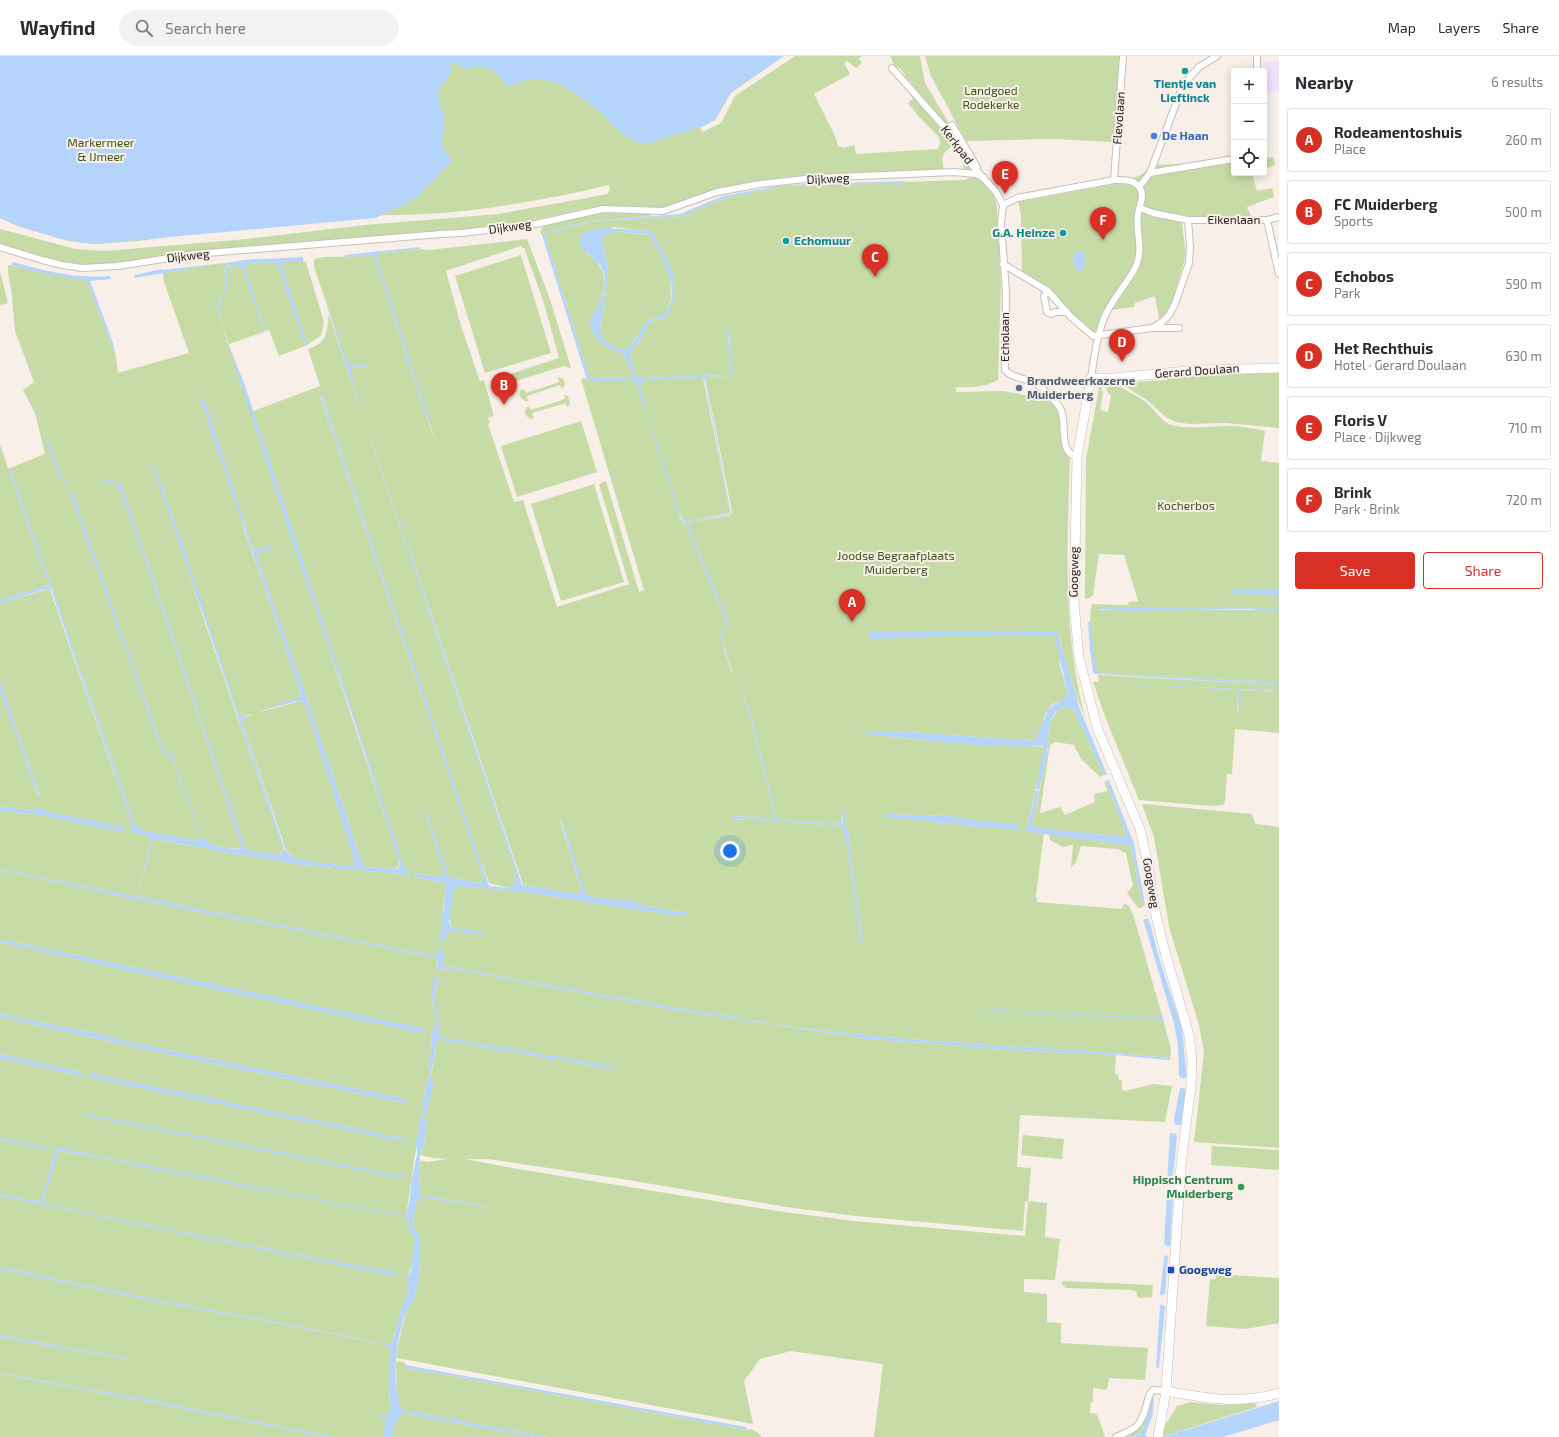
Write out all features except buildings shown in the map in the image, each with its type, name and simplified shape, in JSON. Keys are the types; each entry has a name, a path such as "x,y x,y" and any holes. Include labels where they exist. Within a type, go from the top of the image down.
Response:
{"street":[{"name":"Flevolaan","path":"1114,180 1123,56"},
{"path":"983,177 1000,198 1003,205 1017,198 1114,180 1127,180 1140,187 1150,173 1183,85 1199,67 1217,56"},
{"path":"1256,56 1257,68"},
{"name":"Kerkpad","path":"892,68 947,130 968,161 983,177"},
{"name":"Kerkpad","path":"952,125 983,177"},
{"path":"1150,173 1231,160"},
{"name":"Dijkweg","path":"0,247 62,265 82,268 118,266 195,254 462,233 536,224 603,208 663,211 717,192 760,184 814,178 954,172 976,174 983,177"},
{"name":"Googweg","path":"1140,187 1142,193 1138,215 1140,243 1138,260 1131,274 1112,300 1103,320 1098,336 1076,457 1074,603 1079,658 1098,730 1140,829 1148,860 1155,911 1163,945 1189,1035 1192,1060 1192,1085 1181,1165 1166,1391 1158,1436"},
{"name":"Echolaan","path":"1003,205 1001,223 1006,292 1005,370 1009,374 1035,383 1061,409 1065,444 1068,452 1072,456 1076,457"},
{"name":"Eikenlaan","path":"1140,208 1153,213 1188,220 1267,220 1279,217"},
{"path":"1152,328 1162,322 1169,314 1179,292 1189,263 1190,247 1188,220"},
{"path":"1267,220 1279,274"},
{"path":"1004,264 1048,291 1067,312 1093,336 1152,328 1180,328"},
{"path":"1048,291 1044,296 1047,312 1051,314 1056,312 1067,312"},
{"name":"Gerard Doulaan","path":"1091,378 1114,378 1197,370 1279,368"},
{"path":"1116,1437 1138,1426 1146,1407 1149,1394 1153,1390 1225,1400 1250,1400 1279,1393"}],"shaded area":[{"path":"1279,61 1279,92 1267,93 1267,68 1263,68 1263,62"}],"green space":[{"name":"Markermeer & IJmeer","path":"0,56 775,62 731,93 715,120 700,128 702,132 722,121 735,96 795,56 862,56 859,59 862,63 856,68 847,61 844,63 850,74 814,94 836,138 838,146 843,148 854,145 856,154 938,149 940,143 939,137 919,117 908,103 913,98 901,82 950,137 971,170 964,170 963,162 953,146 944,154 944,171 852,173 786,177 729,188 670,206 657,208 594,207 506,226 126,263 79,265 53,261 0,244 0,229 76,249 106,251 246,239 365,225 499,214 608,194 610,188 609,185 497,207 441,213 384,215 210,231 139,241 95,244 68,241 17,226 0,218"},
{"path":"890,56 920,56 925,83 966,152 901,69 895,66"},
{"name":"Landgoed Rodekerke","path":"925,56 1120,56 1113,142 1053,139 966,141 931,76"},
{"path":"1273,157 1275,165 1267,168 1267,158"},
{"path":"1231,161 1231,176 1253,176 1257,191 1272,188 1274,197 1247,207 1253,220 1185,217 1182,224 1186,255 1171,306 1162,318 1159,318 1155,296 1135,303 1134,307 1103,311 1095,332 1087,329 1049,288 1022,271 1021,214 1018,202 1115,184 1141,175 1154,165"},
{"name":"Joodse Begraafplaats Muiderberg","path":"973,176 986,185 992,192 997,208 1001,287 998,380 977,386 956,387 956,392 1002,391 1030,396 1040,392 1057,408 1060,417 1063,448 1070,459 1068,585 1072,648 1083,710 1089,728 1080,706 1059,636 1060,665 1068,695 1065,699 1052,705 1048,709 1038,737 1035,741 894,731 861,733 929,741 1044,747 1028,824 1026,827 1029,832 1044,833 1036,895 1037,902 1122,909 1124,903 1129,906 1134,917 1163,1019 1171,1049 1170,1058 895,1038 794,1027 688,1010 445,966 443,964 443,950 439,949 437,955 415,952 0,869 0,811 34,814 47,812 42,808 36,810 0,807 0,691 38,797 40,796 0,682 0,603 48,589 50,590 132,824 131,832 149,837 151,841 139,889 153,841 156,839 235,854 278,860 291,864 402,874 408,876 409,872 404,868 253,411 320,386 308,349 315,347 323,340 329,315 359,404 350,371 351,368 366,367 366,365 352,366 347,363 314,267 314,259 324,257 374,256 407,358 405,360 410,365 436,442 377,259 378,255 380,253 420,249 429,250 527,239 551,302 571,368 564,366 513,382 510,374 559,358 544,303 524,248 521,246 446,271 461,326 480,381 484,380 494,416 488,418 490,423 488,424 514,502 523,500 557,607 629,584 599,484 606,481 639,592 644,590 581,379 633,380 637,385 646,411 640,386 644,379 703,378 730,513 686,521 681,517 649,421 680,518 686,525 726,622 720,637 735,679 721,636 728,622 688,525 689,522 730,516 732,512 706,379 708,377 730,376 732,374 730,330 728,331 730,373 728,375 636,377 630,353 641,339 648,325 653,321 664,318 674,299 673,272 652,231 613,227 585,252 595,260 604,277 603,295 590,325 594,334 601,342 623,354 632,370 634,377 589,377 545,236 546,233 591,222 683,216 722,199 784,186 965,180","holes":["322,395 489,883 509,888 515,882 516,876 361,410 523,885 579,894 582,892 560,820 563,823 585,894 592,897 627,901 631,900 639,905 687,913 687,916 677,916 525,892 460,886 454,888 452,897 450,908 452,928 485,933 484,935 453,931 448,933 443,909 446,887 443,882 414,877 415,873 440,877 445,874 426,815 427,812 449,877 480,883 484,879 320,396","737,682 751,715 777,819 841,824 843,812 845,812 845,827 848,827 850,852 863,942 861,942 843,827 780,821 733,819 734,816 772,819 775,816 750,716","884,815 949,816 980,821 1007,829 883,817"]},
{"path":"593,211 651,213 651,216 592,221 547,231 542,235 540,232 547,223"},
{"path":"617,231 650,234 670,274 671,298 667,311 663,315 649,320 631,345 625,350 617,348 606,341 601,335 600,331 607,275 607,264 601,241 606,234"},
{"path":"521,255 551,353 485,373 455,276"},
{"path":"287,261 306,262 324,322 321,336 307,345 280,263"},
{"path":"227,263 225,266 226,286 218,302 218,313 399,860 399,866 395,869 364,867 361,860 307,698 256,555 273,547 273,545 254,550 229,475 243,526 301,694 300,697 257,713 300,701 306,706 354,859 353,867 295,859 286,850 242,721 242,719 251,714 243,716 238,713 182,546 185,543 181,540 154,464 206,626 283,849 279,855 250,851 245,847 121,484 109,481 105,482 116,484 120,489 202,726 242,848 223,847 210,844 199,839 197,841 166,836 137,827 10,468 45,454 35,413 23,390 34,382 15,331 8,265 87,281 116,357 118,373 189,353 164,282 163,273 206,265","holes":["70,491 72,491 162,747 164,751 172,754 199,833 172,758 163,752 160,747"]},
{"path":"277,263 305,346 279,356 269,330 265,331 245,268 248,264"},
{"path":"232,265 237,265 243,269 264,332 229,344 219,311 219,306 227,287 227,268"},
{"path":"0,271 8,303 0,305"},
{"path":"1279,371 1279,428 1226,423 1189,424 1176,422 1167,418 1147,400 1120,383 1167,380 1167,377 1217,372"},
{"path":"560,377 564,380 565,384 562,389 560,385 527,396 528,401 521,398 519,394 521,390 524,389 526,393 559,382 558,378"},
{"name":"Kocherbos","path":"1113,381 1139,397 1147,403 1164,421 1173,425 1197,428 1237,426 1265,431 1261,461 1279,463 1279,683 1099,673 1097,671 1093,657 1091,638 1090,619 1092,604 1128,605 1129,602 1138,601 1124,555 1099,554 1093,595 1085,599 1086,459 1100,383 1103,393 1100,410 1108,412 1111,395 1108,393 1104,382","holes":["1101,608 1242,608 1262,610 1100,610"]},
{"path":"564,395 568,396 570,404 567,407 566,403 532,413 534,418 531,419 526,416 525,411 527,407 529,406 531,410 565,399"},
{"path":"581,421 597,472 517,497 501,446"},
{"path":"0,445 49,585 0,600"},
{"path":"594,484 624,582 561,601 531,504"},
{"path":"1098,675 1279,685 1279,691 1176,686 1237,690 1238,720 1239,690 1279,692 1279,733 1235,729 1232,774 1227,774 1225,802 1223,805 1210,806 1139,800 1106,719 1093,682 1099,682"},
{"path":"1067,706 1075,712 1104,775 1100,777 1081,759 1074,745 1056,742 1050,745 1040,813 1060,807 1065,815 1095,802 1094,794 1108,791 1104,782 1106,781 1124,827 1126,835 1124,837 1037,828 1032,825 1047,755 1048,736 1051,721 1058,710"},
{"path":"1142,805 1252,814 1256,824 1279,827 1279,1148 1194,1142 1204,1052 1199,1025 1169,927 1154,837"},
{"path":"1049,834 1129,845 1131,848 1142,902 1145,905 1139,909 1127,893 1133,886 1126,853 1117,849 1081,846 1076,862 1071,867 1073,845 1063,847 1050,840"},
{"path":"0,870 130,898 437,958 438,970 441,971 442,968 458,970 675,1010 868,1039 1014,1050 1116,1055 1115,1074 1118,1074 1119,1080 1122,1080 1122,1089 1125,1091 1153,1084 1172,1086 1165,1122 1020,1115 1017,1167 1031,1168 1028,1201 1047,1203 1045,1237 1060,1239 1055,1280 1024,1279 1024,1292 1047,1294 1047,1322 1061,1323 1061,1343 1148,1348 1145,1380 1109,1378 1107,1390 1093,1388 1093,1402 1091,1402 1090,1413 1096,1414 1098,1417 1105,1437 874,1437 883,1364 791,1351 760,1359 744,1381 753,1424 397,1358 396,1356 402,1326 406,1313 414,1299 420,1269 420,1238 419,1234 412,1226 417,1201 420,1197 487,1206 420,1195 420,1160 427,1162 448,1159 420,1155 424,1148 426,1119 424,1117 437,1041 441,1040 613,1069 616,1067 439,1037 435,991 439,978 436,977 432,991 435,1025 431,1034 430,1074 427,1080 422,1110 424,1113 420,1121 406,1217 408,1218 409,1230 415,1237 411,1268 407,1277 409,1292 402,1306 391,1343 378,1343 344,1335 143,1297 0,1267 0,1196 395,1275 395,1272 309,1257 62,1208 45,1203 44,1199 58,1151 108,1159 143,1167 404,1216 54,1147 55,1151 41,1202 0,1194 0,1140 48,1149 0,1138 0,1058 81,1076 81,1072 0,1054 0,1017 153,1051 405,1103 407,1101 405,1099 0,1014 0,942 130,971 424,1029 0,939","holes":["88,1073 406,1139 406,1140","465,1159 488,1159 629,1180 786,1207 856,1216 1023,1231 1025,1202 1028,1201 1025,1236 854,1221 777,1211"]},
{"path":"1023,1135 1064,1139 1062,1159 1021,1155"},
{"path":"1212,1146 1279,1150 1279,1170 1211,1165"},
{"path":"0,1269 148,1300 339,1335 389,1346 391,1348 389,1390 391,1410 388,1416 379,1417 386,1421 383,1437 333,1437 155,1401 0,1373 0,1337 129,1360 126,1358 0,1335"},
{"path":"1216,1274 1279,1278 1279,1323 1246,1329 1206,1326 1210,1279 1216,1279"},
{"path":"1062,1281 1153,1285 1152,1297 1138,1298 1136,1291 1132,1290 1066,1288 1062,1284"},
{"path":"398,1361 405,1363 405,1368 747,1430 752,1429 761,1435 761,1437 547,1437 402,1410 397,1398 396,1363"},
{"path":"0,1374 148,1402 325,1437 0,1437"},
{"path":"1152,1398 1142,1432 1135,1436 1121,1437 1140,1428"},
{"path":"1191,1402 1221,1405 1255,1403 1257,1407 1162,1437 1165,1425 1177,1406"},
{"path":"401,1413 534,1437 392,1437 395,1424"}],"water":[{"name":"Markermeer & IJmeer","path":"0,56 784,56 731,92 715,120 703,126 650,143 641,143 626,136 600,112 564,86 538,79 530,79 509,86 489,68 476,67 466,69 454,63 450,65 452,72 439,89 438,97 444,117 442,145 452,161 417,197 402,206 375,218 95,244 83,243 47,235 0,218"},
{"path":"905,181 905,183 784,186 722,199 683,216 591,222 546,233 545,236 589,377 633,377 632,370 623,354 604,345 597,338 591,328 590,321 603,296 605,280 604,273 600,265 579,245 581,237 588,232 598,229 652,231 673,272 674,299 669,313 664,318 653,321 648,325 641,339 630,353 636,377 728,375 730,373 728,331 730,330 732,374 730,376 708,377 706,380 731,515 689,522 688,525 728,622 722,636 731,670 720,637 726,622 686,525 678,513 649,421 681,517 686,521 730,514 705,381 703,378 644,380 640,386 647,411 645,411 637,385 633,380 587,380 542,235 547,231 592,221 680,214 723,196 783,185","holes":["617,231 650,234 668,271 672,291 671,301 665,313 646,323 634,341 625,350 617,348 606,341 601,335 600,331 607,276 605,253 601,241 606,234"]},
{"path":"421,247 420,249 380,253 377,259 434,434 425,413 410,365 405,362 407,358 374,256 346,257 345,255"},
{"path":"1077,251 1081,251 1085,255 1082,272 1078,271 1072,258"},
{"path":"303,257 303,261 287,261 281,263 307,345 305,346 277,263 275,262 249,264 245,266 265,331 264,332 243,269 237,265 228,266 227,268 228,286 220,300 219,306 222,325 218,313 218,301 226,286 225,266 227,263 243,260"},
{"path":"13,262 73,275 97,277 110,276 111,279 90,281 113,343 116,357 87,281 31,271 11,265"},
{"path":"206,265 134,278 135,275 161,269 164,270"},
{"path":"325,301 348,363 352,366 366,365 367,367 351,368 353,382 361,404 359,404"},
{"path":"225,335 243,380 404,867 409,872 408,876 402,874 291,864 278,860 235,854 157,839 153,841 139,889 151,841 149,837 131,832 132,824 51,590 46,589 0,603 0,600 49,585 8,468 10,468 137,827 142,830 197,841 200,836 202,836 209,843 220,847 231,849 242,848 202,726 120,489 116,484 105,482 104,480 106,479 121,484 245,847 250,851 279,855 283,850 152,464 154,464 181,540 185,543 183,546 238,713 243,716 251,714 242,719 242,721 285,850 295,859 353,867 354,859 306,706 303,702 298,701 256,712 300,697 301,694 200,399 204,398 254,550 273,545 274,547 256,555 307,698 361,860 364,867 395,869 398,868 400,864 354,721 292,541"},
{"path":"320,395 322,395 489,886 509,888 515,882 516,876 361,410 522,885 579,894 582,892 560,818 563,823 586,894 592,897 627,901 631,900 632,897 633,901 639,905 687,913 687,916 677,916 525,892 460,886 454,889 449,922 452,928 485,932 484,935 453,931 448,933 444,942 440,942 446,887 443,882 414,877 415,873 440,877 445,874 426,815 427,812 449,877 480,883 484,879"},
{"path":"48,440 62,478 70,485 68,486 60,479 46,441"},
{"path":"69,491 72,491 162,747 164,751 172,754 200,832 199,833 172,758 163,752 160,747"},
{"path":"1230,589 1279,590 1279,595 1234,594 1230,593"},
{"path":"1248,607 1279,609 1279,611 1248,609 1128,611 1099,609 1101,608"},
{"path":"1088,622 1090,622 1096,668 1099,673 1279,683 1279,685 1095,674 1093,672 1090,650"},
{"path":"1057,632 1080,709 1107,775 1104,775 1075,712 1067,706 1055,713 1050,725 1047,753 1039,790 1036,789 1044,747 1042,746 974,745 861,733 862,731 894,731 1035,741 1048,709 1068,695 1055,637 1049,635 953,636 870,639 869,633"},
{"path":"731,670 751,715 777,819 841,824 843,812 845,812 845,827 848,827 850,852 863,942 861,943 843,827 780,821 733,819 733,816 772,819 775,816 750,716"},
{"path":"0,682 40,797 38,797 0,691"},
{"path":"1093,682 1279,692 1239,690 1238,720 1237,690"},
{"path":"1109,780 1134,844 1145,905 1142,902 1131,848 1129,845 1029,832 1024,830 1028,824 1036,790 1039,791 1032,825 1037,828 1124,837 1126,835 1124,827 1106,781"},
{"path":"0,807 36,810 42,808 47,812 124,827 125,832 34,814 0,811"},
{"path":"883,815 949,816 980,821 1016,824 1020,826 1019,830 883,817"},
{"path":"0,869 415,952 437,955 439,949 443,949 443,964 445,966 688,1010 831,1032 1170,1058 1170,1060 1116,1055 1014,1050 868,1039 675,1010 458,970 442,968 441,971 437,970 437,958 130,898"},
{"path":"1143,919 1148,919 1150,923 1160,961 1182,1028 1186,1070 1186,1076 1184,1079 1179,1075 1178,1044 1174,1024"},
{"path":"0,939 425,1029 422,1033 130,971 0,942"},
{"path":"434,977 439,977 435,991 440,1037 617,1067 613,1069 441,1040 437,1041 431,1073 433,1084 427,1111 424,1117 426,1119 424,1148 420,1155 419,1173 420,1195 487,1206 420,1197 417,1201 412,1226 419,1234 420,1238 420,1269 414,1299 405,1315 399,1336 396,1376 399,1400 402,1410 547,1437 534,1437 401,1413 395,1424 392,1437 383,1437 386,1421 379,1418 380,1416 388,1416 390,1406 389,1383 391,1348 389,1346 339,1335 148,1300 0,1269 0,1267 143,1297 344,1335 378,1343 391,1343 402,1306 409,1292 407,1277 411,1272 415,1238 409,1230 408,1218 108,1159 59,1151 44,1199 45,1203 62,1208 309,1257 395,1272 395,1276 98,1217 0,1196 0,1194 41,1202 55,1151 54,1147 406,1216 417,1155 415,1143 420,1121 424,1113 422,1110 427,1080 430,1074 431,1034 435,1025 432,993"},
{"path":"981,1010 1159,1018 1162,1015 1164,1022 1161,1020"},
{"path":"0,1014 405,1099 407,1101 405,1103 153,1051 0,1017"},
{"path":"0,1054 81,1072 81,1076 0,1058"},
{"path":"88,1073 406,1140 405,1142 87,1077"},
{"path":"1180,1088 1186,1090 1182,1121 1181,1125 1175,1125 1174,1119"},
{"path":"82,1113 402,1176 404,1179 81,1115"},
{"path":"1170,1133 1176,1134 1177,1137 1172,1183 1167,1182"},
{"path":"0,1138 48,1148 48,1150 0,1140"},
{"path":"1167,1195 1173,1196 1170,1246 1166,1246 1164,1244"},
{"path":"1165,1255 1168,1256 1165,1294 1160,1295 1164,1258"},
{"path":"1162,1304 1165,1307 1159,1368 1156,1367 1160,1306"},
{"path":"0,1335 126,1358 129,1360 0,1337"},
{"path":"405,1365 746,1427 747,1430 405,1368"},
{"path":"0,1373 155,1401 333,1437 325,1437"},
{"path":"1152,1398 1154,1399 1153,1414 1145,1435 1148,1437 1131,1437 1139,1435 1142,1432"},
{"path":"1279,1401 1279,1420 1223,1437 1163,1437"}],"place":[{"name":"Tientje van Lieftinck","path":"1185,71"},
{"name":"De Haan","path":"1154,136"},
{"name":"Floris V","path":"1005,194"},
{"name":"G.A. Heinze","path":"1063,233"},
{"name":"Brink","path":"1103,240"},
{"name":"Echomuur","path":"786,241"},
{"name":"Echobos","path":"875,277"},
{"name":"Het Rechthuis","path":"1122,362"},
{"name":"Brandweerkazerne Muiderberg","path":"1019,388"},
{"name":"FC Muiderberg","path":"504,405"},
{"name":"Rodeamentoshuis","path":"852,622"},
{"name":"Hippisch Centrum Muiderberg","path":"1241,1187"},
{"name":"Googweg","path":"1171,1270"}]}
